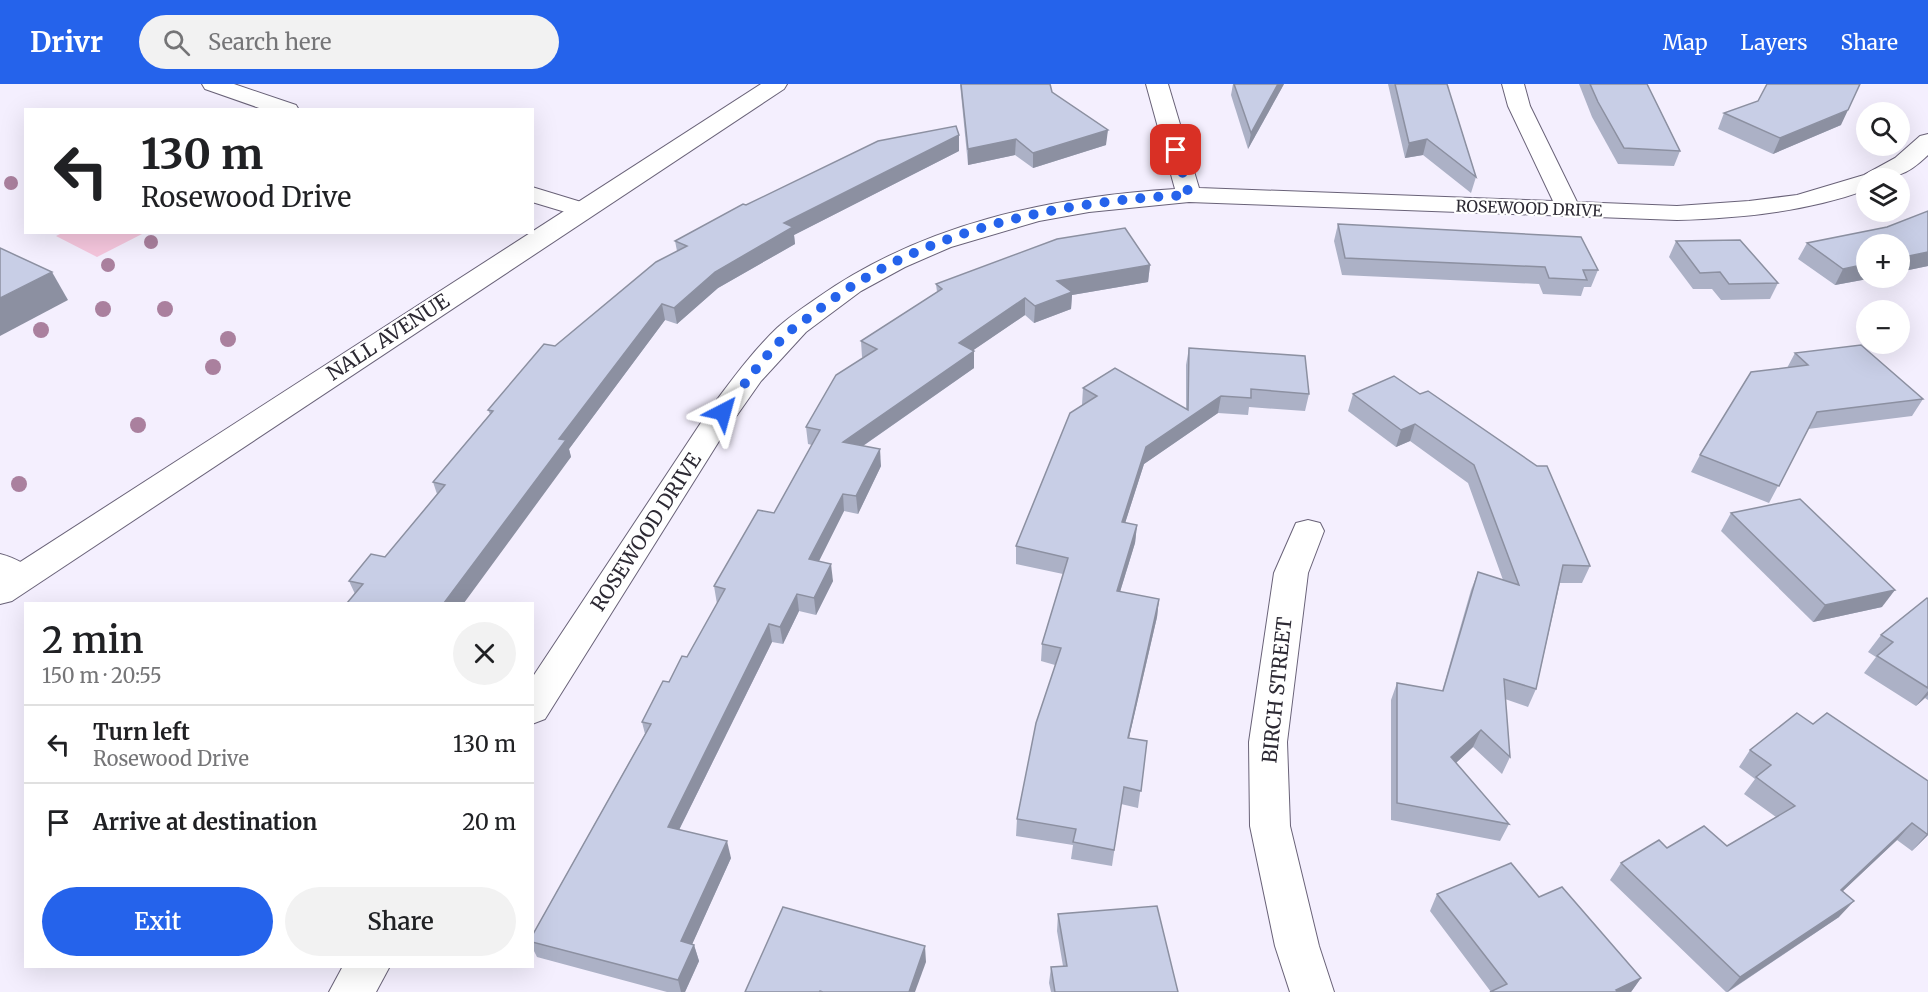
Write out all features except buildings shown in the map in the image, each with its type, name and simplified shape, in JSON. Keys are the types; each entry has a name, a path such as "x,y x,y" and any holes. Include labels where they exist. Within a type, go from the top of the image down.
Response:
{"street":[{"path":"213,84 282,108"},
{"name":"NALL AVENUE","path":"7,579 776,84"},
{"path":"1158,84 1189,195"},
{"path":"1513,84 1519,106 1569,210"},
{"path":"1897,168 1919,153 1928,141"},
{"name":"ROSEWOOD DRIVE","path":"534,706 723,412 783,337 834,297 890,264 949,239 1011,220 1100,202 1189,195 1677,213 1727,212 1793,203 1841,192 1856,186"},
{"path":"534,195 582,210"},
{"name":"BIRCH STREET","path":"1308,531 1291,573 1268,742 1270,826 1297,946 1312,992"},
{"path":"351,992 367,968"}],"shaded area":[{"path":"60,234 142,234 97,257 56,236"}],"route":[{"path":"723,412 783,337 834,297 890,264 949,239 1011,220 1111,201 1189,195 1176,150"}]}
